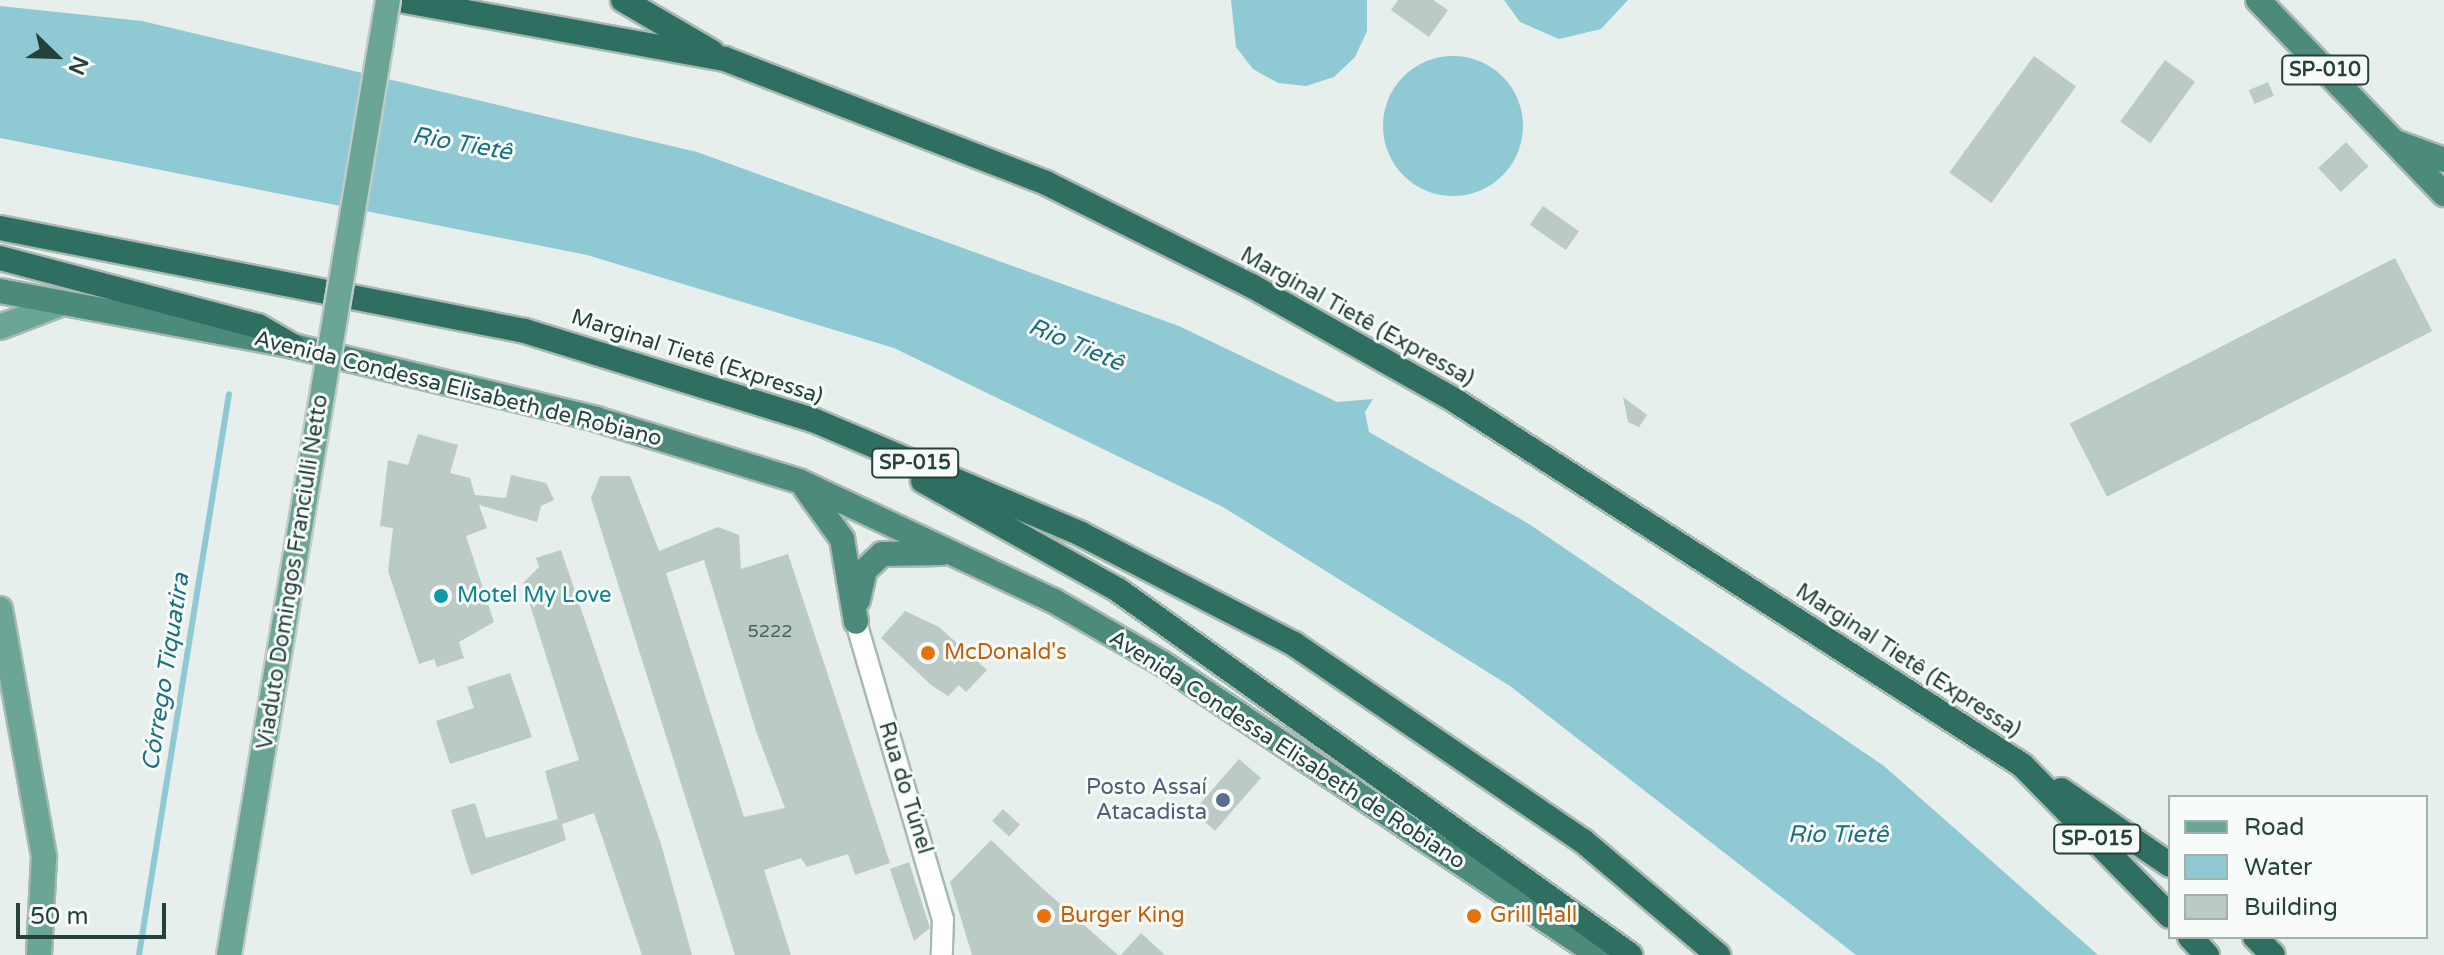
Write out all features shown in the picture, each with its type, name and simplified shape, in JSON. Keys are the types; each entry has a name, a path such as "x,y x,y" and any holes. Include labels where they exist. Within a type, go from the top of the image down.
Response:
{"highway":[{"name":"Marginal Tietê (Expressa)","path":"400,0 725,59 1046,183 1252,286 1454,400 2022,765 2168,914"},
{"path":"623,0 725,59"},
{"name":"SP-010","path":"2258,0 2444,194"},
{"path":"2392,140 2444,160"},
{"name":"Marginal Tietê (Expressa)","path":"0,228 525,331 813,420 1081,534 1294,644 1583,841 1718,955"},
{"path":"0,258 258,326 293,346"},
{"name":"Avenida Condessa Elisabeth de Robiano","path":"0,291 293,346 596,419 799,481 959,554 1162,663 1598,955"},
{"path":"813,420 1118,590 1630,955"},
{"path":"799,481 842,539 856,622"},
{"path":"856,622 862,579 875,558 897,550 959,554"},
{"path":"2022,765 2168,864"},
{"path":"2192,939 2207,955"},
{"path":"2257,939 2273,955"}],"main road":[{"name":"Viaduto Domingos Franciulli Netto","path":"229,955 388,0"},
{"path":"0,327 63,303"},
{"path":"1,619 44,857 39,955"}],"street":[{"name":"Rua do Túnel","path":"856,622 943,919 942,955"}],"water":[{"path":"1231,0 1367,0 1367,31 1355,57 1334,77 1306,86 1278,83 1253,69 1236,47"},
{"path":"1504,0 1628,0 1601,29 1559,39 1520,22"},
{"name":"Rio Tietê","path":"0,6 142,21 697,152 1179,326 1337,402 1373,399 1365,412 1369,432 1529,524 1884,766 2098,955 1856,955 1510,686 1223,507 894,348 587,255 0,138"},
{"path":"1453,56 1480,61 1502,77 1518,99 1523,126 1518,153 1502,175 1480,191 1453,196 1426,191 1404,175 1388,153 1383,126 1388,99 1404,77 1426,61"}],"building":[{"path":"1398,0 1433,0 1448,10 1429,37 1391,10"},
{"path":"2034,56 2076,87 1991,203 1949,172"},
{"path":"2165,60 2195,82 2150,143 2120,121"},
{"path":"2268,82 2274,96 2255,104 2249,90"},
{"path":"2346,142 2369,166 2341,192 2318,168"},
{"path":"1543,206 1579,231 1566,250 1530,225"},
{"path":"2395,258 2432,331 2107,497 2070,424"},
{"path":"1623,397 1647,415 1639,427 1628,422"},
{"name":"Motel My Love","path":"418,434 458,445 450,473 470,478 475,495 506,498 511,475 546,483 554,500 541,506 537,522 479,505 487,528 466,536 494,622 459,642 464,658 437,667 434,659 419,664 388,571 393,528 380,526 388,460 408,465"},
{"path":"600,476 630,476 659,551 718,527 739,535 741,569 788,554 890,863 855,875 848,854 807,867 801,858 764,870 791,955 735,955 591,498","holes":["704,560 756,731 785,808 744,817 666,573"]},
{"path":"561,550 661,844 692,955 642,955 594,813 562,824 566,840 535,852 471,875 466,860 451,810 475,803 486,838 558,819 545,771 579,760 523,583 539,567 536,558"},
{"name":"McDonald's","path":"905,611 939,627 987,670 966,692 959,685 948,696 931,685 881,638"},
{"path":"510,673 532,737 450,764 436,721 474,708 467,687"},
{"name":"Posto Assaí Atacadista","path":"1239,759 1261,778 1215,831 1193,812"},
{"path":"1003,809 1020,825 1009,836 992,821"},
{"path":"991,840 1118,955 972,955 950,882"},
{"path":"909,862 930,928 914,941 890,869"},
{"path":"1141,933 1165,955 1121,955"}],"waterway":[{"name":"Córrego Tiquatira","path":"139,955 229,394"}],"place":[{"name":"Motel My Love","path":"441,596"},
{"name":"McDonald's","path":"928,653"},
{"name":"Posto Assaí Atacadista","path":"1223,800"},
{"name":"Burger King","path":"1044,916"},
{"name":"Grill Hall","path":"1474,916"}]}
